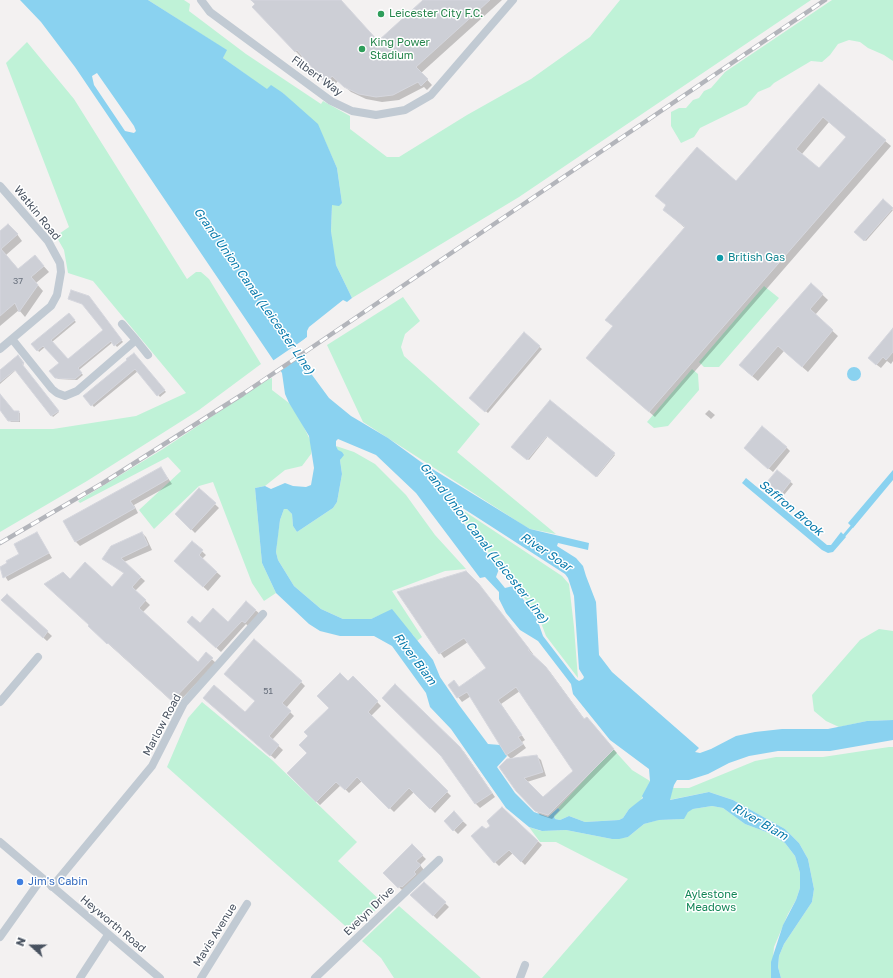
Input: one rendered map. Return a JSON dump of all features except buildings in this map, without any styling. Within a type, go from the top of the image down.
[{"type":"street","name":"Filbert Way","points":[[201,0],[210,12],[331,101],[352,111],[376,115],[405,110],[432,95],[513,0]]},
{"type":"street","name":"Watkin Road","points":[[0,186],[48,241],[60,263],[61,272],[57,294],[51,306],[0,349]]},
{"type":"street","points":[[0,199],[7,193]]},
{"type":"street","points":[[122,324],[148,355]]},
{"type":"street","points":[[12,339],[52,389],[57,394],[64,396],[77,391],[136,340]]},
{"type":"street","name":"Marlow Road","points":[[52,887],[152,766],[184,703],[263,614]]},
{"type":"street","points":[[0,702],[38,657]]},
{"type":"street","name":"Heyworth Road","points":[[0,842],[160,978]]},
{"type":"street","name":"Evelyn Drive","points":[[315,978],[439,860]]},
{"type":"street","points":[[0,937],[42,878]]},
{"type":"street","name":"Mavis Avenue","points":[[201,978],[247,904]]},
{"type":"street","points":[[80,978],[108,935]]},
{"type":"street","points":[[520,978],[525,965]]},
{"type":"green space","points":[[148,0],[184,0],[190,4],[189,11],[246,54],[321,104],[323,101],[350,116],[350,129],[387,157],[399,157],[467,115],[531,79],[590,37],[620,0],[811,0],[519,197],[352,298],[336,265],[333,252],[331,231],[332,205],[342,203],[337,168],[324,139],[283,93],[267,90],[223,58],[226,50]]},
{"type":"green space","points":[[832,0],[893,0],[893,61],[868,48],[860,42],[849,40],[838,44],[830,55],[822,62],[811,61],[774,83],[770,87],[758,92],[747,105],[700,128],[694,137],[681,143],[671,126],[671,112],[679,108],[686,108],[693,100],[699,98],[704,91],[711,88],[725,72]]},
{"type":"green space","points":[[27,42],[74,99],[187,279],[196,272],[201,272],[209,279],[261,364],[199,410],[87,481],[0,532],[0,429],[53,429],[136,416],[186,393],[93,281],[68,273],[64,250],[56,236],[69,227],[6,63]]},
{"type":"green space","points":[[764,286],[779,298],[719,367],[704,367],[699,362]]},
{"type":"green space","points":[[403,297],[420,321],[405,334],[401,347],[404,356],[480,424],[457,452],[556,534],[530,529],[523,525],[363,422],[327,345]]},
{"type":"green space","points":[[692,369],[698,374],[699,390],[668,426],[654,428],[647,422]]},
{"type":"green space","points":[[272,378],[272,390],[289,403],[299,417],[312,444],[311,454],[302,466],[285,470],[265,486],[255,488],[262,563],[276,593],[264,601],[252,583],[213,482],[199,486],[154,529],[139,510],[181,471],[168,457],[80,503],[78,501],[163,449]]},
{"type":"green space","points":[[336,446],[354,452],[375,464],[406,495],[435,535],[466,569],[445,571],[392,591],[422,637],[417,641],[413,635],[380,615],[371,619],[343,619],[321,609],[294,586],[278,560],[276,552],[278,534],[280,520],[284,509],[287,509],[292,514],[293,526],[297,532],[333,508],[337,502],[342,474],[341,458]]},
{"type":"green space","points":[[458,507],[562,576],[569,584],[578,678],[546,636],[538,615],[455,510]]},
{"type":"green space","points":[[879,629],[893,631],[893,720],[867,721],[839,727],[826,721],[814,711],[812,695],[860,640]]},
{"type":"green space","points":[[202,702],[272,760],[357,842],[338,861],[383,903],[352,932],[167,767],[188,718]]},
{"type":"green space","points":[[893,747],[893,978],[781,978],[778,967],[779,956],[784,944],[812,902],[814,889],[808,859],[799,843],[785,829],[733,800],[709,792],[669,800],[673,788],[689,788],[755,761],[776,757],[823,757]]},
{"type":"green space","points":[[613,749],[632,770],[650,781],[640,802],[629,809],[623,818],[619,820],[585,822],[569,816],[560,820],[555,819],[554,816],[560,810],[558,808]]},
{"type":"green space","name":"Aylestone Meadows","points":[[712,806],[723,808],[745,824],[769,833],[785,843],[795,856],[800,873],[800,888],[774,947],[771,978],[542,978],[628,879],[556,842],[540,842],[529,827],[541,831],[566,830],[612,839],[628,837],[644,824],[658,820],[683,819],[688,811]]},
{"type":"green space","points":[[399,906],[481,978],[394,978],[381,958],[362,941]]},
{"type":"water","points":[[20,0],[148,0],[227,50],[223,58],[267,89],[271,85],[283,93],[318,124],[337,168],[342,203],[339,206],[332,205],[331,231],[336,265],[352,298],[347,302],[343,300],[309,327],[307,337],[293,349],[329,398],[351,416],[388,438],[421,462],[530,529],[589,543],[588,550],[558,543],[557,546],[576,558],[583,566],[596,602],[599,655],[612,672],[699,748],[695,752],[700,753],[736,736],[755,732],[782,729],[828,729],[867,721],[893,720],[893,740],[830,751],[778,751],[749,756],[729,763],[708,774],[689,780],[677,780],[674,785],[670,800],[709,792],[733,800],[785,829],[799,843],[808,859],[814,889],[812,902],[784,944],[779,956],[778,967],[781,978],[771,978],[771,962],[783,925],[796,900],[800,888],[800,873],[795,856],[785,843],[769,833],[745,824],[723,808],[712,806],[693,809],[688,812],[684,819],[659,820],[644,824],[628,837],[619,839],[566,830],[542,831],[529,827],[506,808],[451,729],[430,707],[426,693],[392,646],[374,636],[340,636],[320,631],[309,624],[276,593],[262,563],[255,488],[265,486],[271,489],[285,483],[293,486],[306,487],[311,485],[314,468],[309,436],[285,394],[282,373],[75,67],[41,22]],"holes":[[[97,73],[134,126],[136,131],[134,133],[125,131],[94,85],[92,76]],[[338,439],[376,455],[416,493],[480,578],[485,577],[499,592],[499,599],[506,613],[520,630],[538,641],[571,684],[573,694],[610,740],[649,769],[650,781],[642,796],[643,798],[629,809],[623,818],[619,820],[585,822],[569,816],[560,820],[555,819],[554,816],[560,810],[558,808],[548,817],[534,812],[515,793],[497,767],[507,756],[500,745],[488,744],[440,677],[433,660],[392,609],[371,619],[343,619],[321,609],[294,586],[278,560],[276,552],[280,520],[284,509],[287,509],[292,514],[293,526],[297,532],[333,508],[337,502],[342,474],[340,460],[344,455],[338,450],[336,441]],[[458,505],[565,574],[568,578],[574,596],[579,669],[584,677],[583,679],[579,681],[576,679],[543,636],[536,616],[513,586],[505,588],[496,577],[499,569],[453,510],[454,506]]]},
{"type":"water","points":[[851,367],[857,367],[861,371],[861,377],[857,381],[851,381],[847,377],[847,371]]},
{"type":"water","points":[[893,470],[893,480],[853,528],[848,523]]},
{"type":"water","points":[[746,478],[827,545],[831,545],[841,532],[846,537],[833,552],[828,553],[822,550],[742,483]]},
{"type":"pier","points":[[309,336],[308,339],[296,349],[302,356],[279,372],[271,362]]},
{"type":"waterway","name":"Saffron Brook","points":[[842,538],[854,524]]},
{"type":"railway","points":[[0,543],[103,483],[243,394],[825,0]]},
{"type":"place","name":"Leicester City F.C.","points":[[381,14]]},
{"type":"place","name":"King Power Stadium","points":[[362,49]]},
{"type":"place","name":"British Gas","points":[[720,258]]},
{"type":"place","name":"Jim's Cabin","points":[[20,882]]},
{"type":"water label","name":"Grand Union Canal (Leicester Line)","points":[[254,291]]},
{"type":"water label","name":"Grand Union Canal (Leicester Line)","points":[[484,543]]},
{"type":"water label","name":"River Soar","points":[[546,552]]},
{"type":"water label","name":"River Biam","points":[[415,659]]},
{"type":"water label","name":"River Biam","points":[[760,822]]}]
